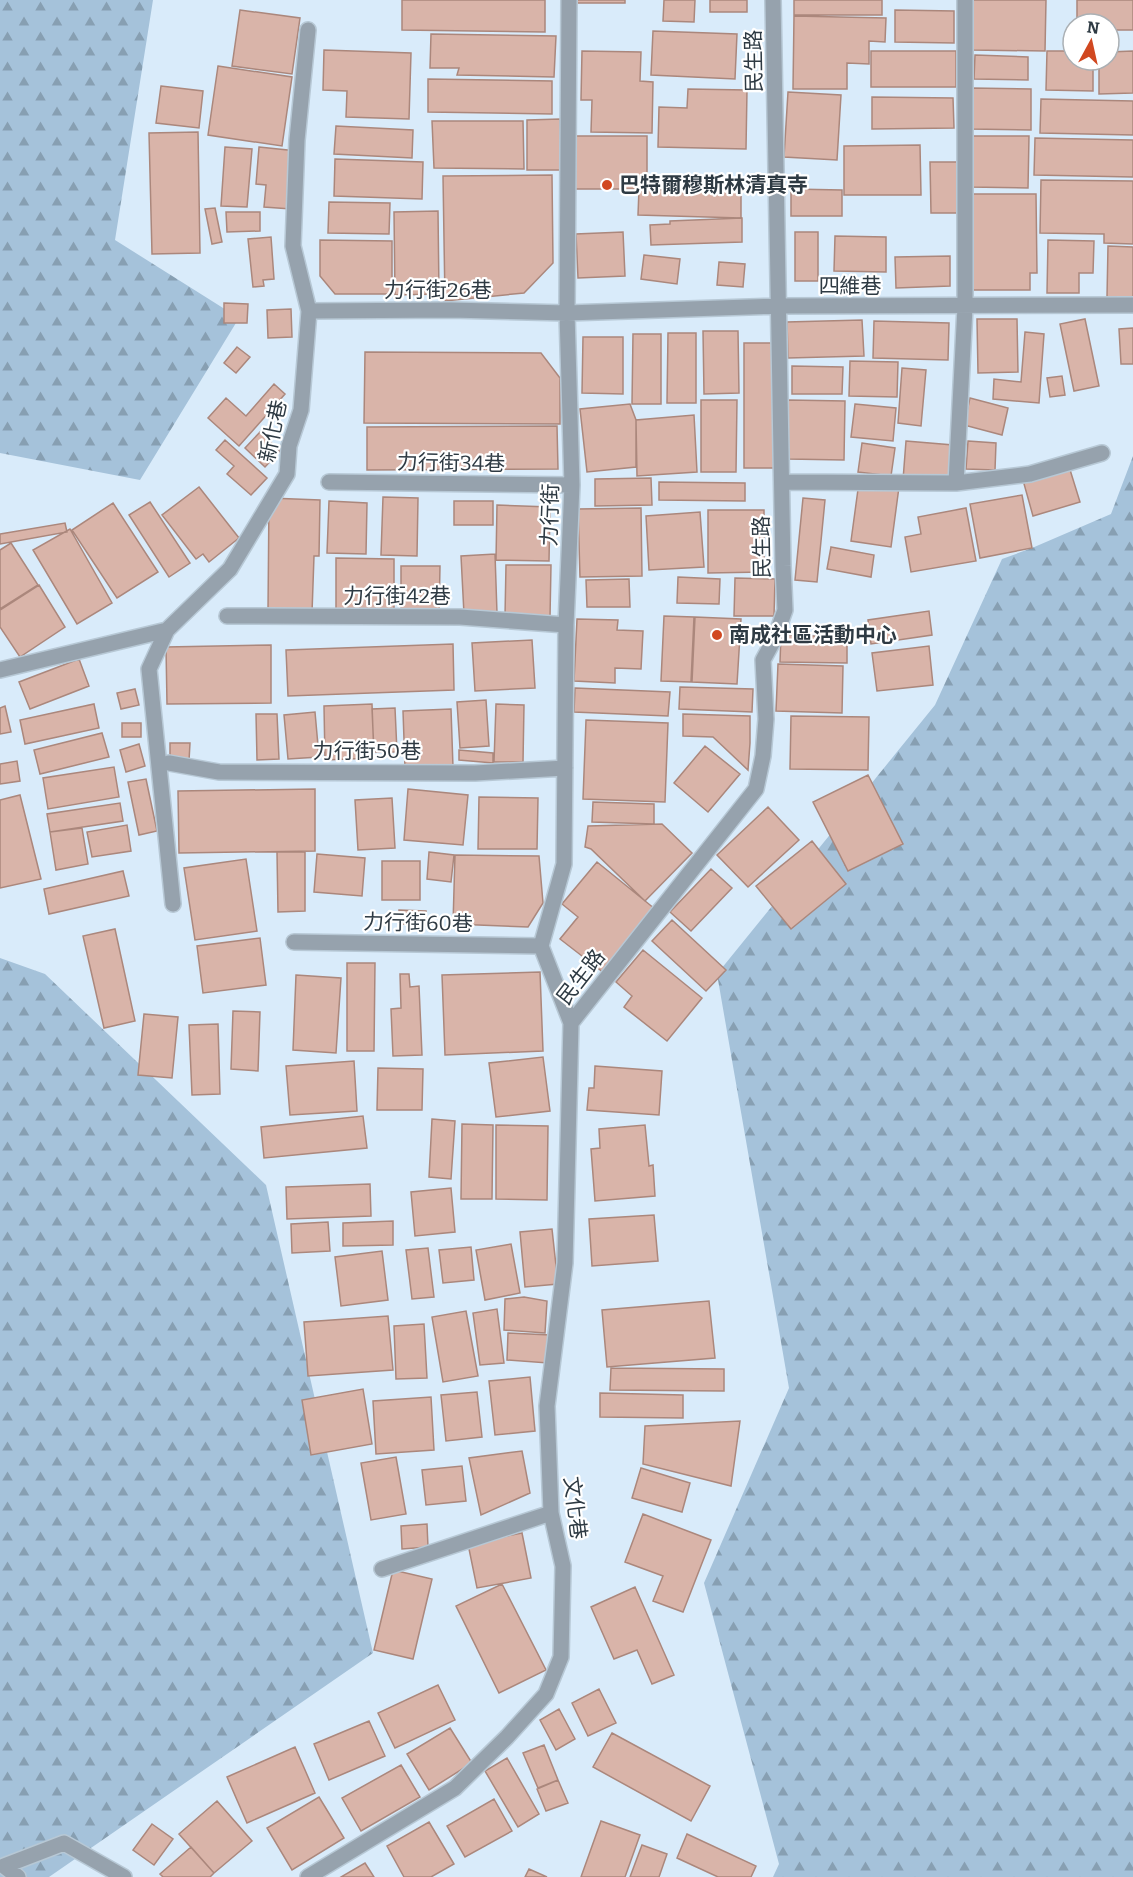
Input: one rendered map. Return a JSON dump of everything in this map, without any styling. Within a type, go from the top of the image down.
[{"type":"street","name":"力行街","points":[[541,946],[564,864],[566,626],[572,485],[567,313],[569,0]]},
{"type":"street","name":"民生路","points":[[570,1023],[756,789],[763,756],[766,719],[763,660],[775,638],[785,610],[774,0]]},
{"type":"street","points":[[956,483],[964,307],[965,0]]},
{"type":"street","name":"新化巷","points":[[166,630],[230,569],[287,474],[290,446],[301,410],[309,311],[293,246],[297,140],[308,30]]},
{"type":"street","name":"四維巷","points":[[567,313],[780,306],[1133,305]]},
{"type":"street","name":"力行街26巷","points":[[309,311],[451,309],[567,313]]},
{"type":"street","points":[[783,482],[956,483],[1030,474],[1102,453]]},
{"type":"street","name":"力行街34巷","points":[[330,482],[572,485]]},
{"type":"street","name":"力行街42巷","points":[[227,616],[460,617],[566,626]]},
{"type":"street","points":[[0,670],[166,630]]},
{"type":"street","points":[[166,630],[149,669],[173,904]]},
{"type":"street","name":"力行街50巷","points":[[169,763],[219,772],[476,772],[565,768]]},
{"type":"street","name":"力行街60巷","points":[[294,942],[541,946]]},
{"type":"street","points":[[541,946],[570,1023]]},
{"type":"street","name":"文化巷","points":[[308,1877],[455,1788],[507,1737],[546,1694],[561,1657],[563,1566],[551,1513],[547,1406],[565,1263],[570,1023]]},
{"type":"street","points":[[382,1569],[551,1513]]},
{"type":"street","points":[[18,1877],[4,1866],[64,1843],[124,1877]]},
{"type":"green space","points":[[0,0],[153,0],[115,240],[239,318],[140,480],[0,453]]},
{"type":"green space","points":[[1133,456],[1133,1877],[773,1877],[779,1864],[704,1583],[789,1388],[717,974],[935,705],[1002,559],[1111,514]]},
{"type":"green space","points":[[0,958],[45,974],[266,1185],[373,1653],[49,1877],[0,1877]]},
{"type":"building","points":[[402,0],[545,0],[545,32],[402,30]]},
{"type":"building","points":[[577,0],[625,0],[625,3],[577,3]]},
{"type":"building","points":[[664,0],[695,0],[694,22],[663,21]]},
{"type":"building","points":[[710,0],[747,0],[747,12],[710,12]]},
{"type":"building","points":[[794,0],[882,0],[882,15],[794,15]]},
{"type":"building","points":[[973,0],[1046,0],[1045,51],[972,50]]},
{"type":"building","points":[[1077,0],[1133,0],[1133,30],[1121,30],[1121,12],[1077,12]]},
{"type":"building","points":[[240,10],[300,18],[292,74],[232,66]]},
{"type":"building","points":[[895,10],[954,11],[954,43],[895,42]]},
{"type":"building","points":[[794,16],[886,18],[885,42],[869,41],[869,64],[847,63],[847,89],[793,89]]},
{"type":"building","points":[[653,31],[737,34],[735,79],[651,75]]},
{"type":"building","points":[[431,34],[556,36],[554,77],[457,75],[459,68],[430,68]]},
{"type":"building","points":[[324,50],[411,53],[409,119],[346,117],[347,91],[323,90]]},
{"type":"building","points":[[582,51],[641,52],[640,81],[653,82],[652,133],[591,132],[592,100],[581,100]]},
{"type":"building","points":[[871,51],[956,51],[956,87],[871,87]]},
{"type":"building","points":[[1047,51],[1061,51],[1061,72],[1093,72],[1093,91],[1046,90]]},
{"type":"building","points":[[1133,51],[1133,93],[1099,94],[1099,72],[1121,72],[1121,52]]},
{"type":"building","points":[[975,55],[1028,57],[1028,80],[974,79]]},
{"type":"building","points":[[218,66],[292,77],[282,146],[208,135]]},
{"type":"building","points":[[428,79],[552,81],[552,114],[428,112]]},
{"type":"building","points":[[161,86],[203,91],[199,128],[156,123]]},
{"type":"building","points":[[971,88],[1031,89],[1031,130],[970,129]]},
{"type":"building","points":[[688,89],[747,90],[746,149],[658,147],[659,107],[687,108]]},
{"type":"building","points":[[788,92],[841,95],[837,160],[784,157]]},
{"type":"building","points":[[872,97],[953,98],[954,128],[872,129]]},
{"type":"building","points":[[1041,99],[1133,101],[1133,135],[1040,133]]},
{"type":"building","points":[[560,119],[561,170],[527,170],[527,120]]},
{"type":"building","points":[[432,121],[523,121],[524,169],[434,168]]},
{"type":"building","points":[[336,126],[413,130],[412,158],[334,154]]},
{"type":"building","points":[[198,132],[200,253],[152,254],[149,133]]},
{"type":"building","points":[[575,136],[647,136],[647,189],[575,189]]},
{"type":"building","points":[[970,136],[1029,136],[1028,188],[969,187]]},
{"type":"building","points":[[1035,138],[1133,140],[1133,177],[1034,175]]},
{"type":"building","points":[[920,145],[921,195],[844,195],[844,146]]},
{"type":"building","points":[[225,147],[252,149],[247,207],[221,206]]},
{"type":"building","points":[[259,147],[297,151],[291,209],[264,207],[266,185],[256,184]]},
{"type":"building","points":[[335,159],[423,162],[422,199],[334,196]]},
{"type":"building","points":[[930,162],[957,162],[958,213],[931,213]]},
{"type":"building","points":[[552,175],[553,263],[524,293],[445,301],[443,176]]},
{"type":"building","points":[[1041,180],[1133,181],[1133,244],[1104,243],[1104,234],[1040,233]]},
{"type":"building","points":[[639,189],[719,192],[719,190],[741,190],[741,218],[638,215]]},
{"type":"building","points":[[791,189],[842,190],[842,216],[791,216]]},
{"type":"building","points":[[969,194],[1036,194],[1037,273],[1030,273],[1030,290],[970,290]]},
{"type":"building","points":[[329,202],[390,203],[389,234],[328,233]]},
{"type":"building","points":[[215,208],[222,242],[212,244],[205,209]]},
{"type":"building","points":[[438,211],[439,294],[395,295],[394,212]]},
{"type":"building","points":[[226,212],[260,212],[260,231],[227,232]]},
{"type":"building","points":[[742,218],[742,242],[651,245],[650,225],[670,224],[670,221]]},
{"type":"building","points":[[623,232],[625,276],[578,278],[576,234]]},
{"type":"building","points":[[795,232],[818,232],[818,281],[795,281]]},
{"type":"building","points":[[835,236],[886,237],[886,272],[834,271]]},
{"type":"building","points":[[271,237],[274,279],[263,280],[264,286],[253,287],[248,239]]},
{"type":"building","points":[[320,240],[392,241],[392,294],[335,294],[320,276]]},
{"type":"building","points":[[1048,240],[1094,241],[1093,273],[1079,273],[1079,293],[1047,293]]},
{"type":"building","points":[[1108,246],[1133,247],[1133,298],[1107,297]]},
{"type":"building","points":[[644,255],[680,259],[677,284],[641,279]]},
{"type":"building","points":[[950,256],[950,286],[896,288],[895,257]]},
{"type":"building","points":[[719,262],[745,264],[743,287],[717,285]]},
{"type":"building","points":[[224,303],[248,304],[247,323],[224,323]]},
{"type":"building","points":[[291,309],[292,337],[268,338],[267,310]]},
{"type":"building","points":[[977,319],[1017,319],[1018,372],[978,373]]},
{"type":"building","points":[[1085,319],[1099,386],[1074,391],[1060,324]]},
{"type":"building","points":[[862,320],[864,356],[788,358],[787,322]]},
{"type":"building","points":[[874,321],[949,323],[948,360],[873,358]]},
{"type":"building","points":[[1133,328],[1133,364],[1121,364],[1119,329]]},
{"type":"building","points":[[703,331],[738,331],[739,393],[704,394]]},
{"type":"building","points":[[1025,332],[1044,334],[1039,403],[993,399],[994,379],[1021,382]]},
{"type":"building","points":[[668,333],[696,333],[696,403],[667,403]]},
{"type":"building","points":[[633,334],[661,334],[661,404],[632,404]]},
{"type":"building","points":[[583,337],[623,337],[623,394],[582,393]]},
{"type":"building","points":[[744,343],[774,343],[775,468],[744,468]]},
{"type":"building","points":[[237,347],[250,357],[236,373],[224,363]]},
{"type":"building","points":[[365,352],[541,353],[560,378],[560,424],[364,423]]},
{"type":"building","points":[[850,361],[898,362],[897,397],[849,396]]},
{"type":"building","points":[[792,366],[843,367],[842,394],[792,394]]},
{"type":"building","points":[[902,368],[926,370],[921,426],[898,423]]},
{"type":"building","points":[[1062,376],[1065,395],[1050,397],[1047,378]]},
{"type":"building","points":[[274,384],[285,394],[239,446],[208,418],[226,398],[246,416]]},
{"type":"building","points":[[970,398],[1008,408],[1002,435],[964,425]]},
{"type":"building","points":[[701,400],[737,400],[736,472],[701,472]]},
{"type":"building","points":[[788,400],[845,401],[844,460],[788,459]]},
{"type":"building","points":[[630,404],[636,420],[636,467],[587,472],[580,409]]},
{"type":"building","points":[[855,404],[896,408],[893,441],[851,437]]},
{"type":"building","points":[[694,415],[697,472],[637,476],[636,420]]},
{"type":"building","points":[[557,426],[558,469],[367,470],[367,427]]},
{"type":"building","points":[[260,432],[280,451],[265,467],[245,448]]},
{"type":"building","points":[[225,440],[267,478],[251,495],[227,474],[234,466],[216,450]]},
{"type":"building","points":[[906,441],[953,445],[950,483],[903,480]]},
{"type":"building","points":[[968,441],[996,443],[995,470],[966,469]]},
{"type":"building","points":[[862,443],[895,448],[891,476],[858,472]]},
{"type":"building","points":[[1067,460],[1080,502],[1033,516],[1021,473]]},
{"type":"building","points":[[651,478],[652,505],[595,506],[595,479]]},
{"type":"building","points":[[659,482],[745,483],[745,501],[659,500]]},
{"type":"building","points":[[859,482],[899,487],[891,547],[851,541]]},
{"type":"building","points":[[199,487],[239,538],[209,562],[203,554],[196,559],[162,515]]},
{"type":"building","points":[[1022,495],[1032,548],[980,558],[970,504]]},
{"type":"building","points":[[383,497],[418,498],[417,556],[381,555]]},
{"type":"building","points":[[269,498],[320,500],[319,556],[314,556],[312,613],[268,611]]},
{"type":"building","points":[[803,498],[825,500],[817,582],[795,580]]},
{"type":"building","points":[[329,501],[367,503],[366,554],[327,553]]},
{"type":"building","points":[[454,501],[493,501],[493,525],[454,525]]},
{"type":"building","points":[[150,502],[190,563],[169,577],[129,515]]},
{"type":"building","points":[[113,503],[158,572],[117,598],[72,530]]},
{"type":"building","points":[[497,505],[550,507],[549,561],[496,560]]},
{"type":"building","points":[[641,508],[642,576],[580,577],[578,509]]},
{"type":"building","points":[[966,508],[976,561],[911,572],[905,537],[921,534],[918,517]]},
{"type":"building","points":[[708,510],[764,510],[764,572],[708,573]]},
{"type":"building","points":[[700,512],[704,567],[649,570],[646,516]]},
{"type":"building","points":[[65,523],[67,532],[0,544],[0,534]]},
{"type":"building","points":[[70,529],[112,603],[77,624],[33,550]]},
{"type":"building","points":[[11,543],[38,585],[0,609],[0,550]]},
{"type":"building","points":[[831,547],[874,555],[871,577],[827,569]]},
{"type":"building","points":[[495,554],[497,613],[464,614],[461,556]]},
{"type":"building","points":[[336,558],[394,559],[394,616],[336,616]]},
{"type":"building","points":[[506,565],[551,565],[550,617],[505,616]]},
{"type":"building","points":[[401,566],[440,566],[439,616],[401,615]]},
{"type":"building","points":[[678,577],[720,579],[719,604],[677,603]]},
{"type":"building","points":[[735,578],[775,579],[774,616],[734,616]]},
{"type":"building","points":[[629,579],[630,607],[587,607],[586,580]]},
{"type":"building","points":[[39,585],[65,627],[20,657],[0,627],[0,610]]},
{"type":"building","points":[[929,611],[932,635],[871,644],[868,620]]},
{"type":"building","points":[[664,616],[694,617],[691,682],[661,681]]},
{"type":"building","name":"南成社區活動中心","points":[[695,617],[741,619],[737,684],[692,682]]},
{"type":"building","points":[[577,619],[618,620],[617,630],[643,631],[641,669],[615,668],[615,683],[574,681]]},
{"type":"building","points":[[781,635],[847,637],[847,663],[780,662]]},
{"type":"building","points":[[532,640],[535,688],[475,691],[472,643]]},
{"type":"building","points":[[453,644],[454,690],[288,696],[286,650]]},
{"type":"building","points":[[271,645],[271,703],[167,704],[166,647]]},
{"type":"building","points":[[929,646],[933,685],[877,691],[872,653]]},
{"type":"building","points":[[79,659],[89,686],[30,709],[19,682]]},
{"type":"building","points":[[778,664],[843,666],[842,713],[776,711]]},
{"type":"building","points":[[680,687],[753,689],[752,712],[679,709]]},
{"type":"building","points":[[575,688],[670,692],[668,716],[574,712]]},
{"type":"building","points":[[135,689],[139,705],[121,709],[117,693]]},
{"type":"building","points":[[486,700],[489,746],[460,748],[457,702]]},
{"type":"building","points":[[94,704],[99,728],[25,744],[20,720]]},
{"type":"building","points":[[372,704],[374,758],[325,760],[324,706]]},
{"type":"building","points":[[496,704],[524,705],[523,762],[494,762]]},
{"type":"building","points":[[5,706],[11,732],[0,734],[0,708]]},
{"type":"building","points":[[395,708],[397,752],[374,752],[372,709]]},
{"type":"building","points":[[451,709],[453,767],[405,768],[403,711]]},
{"type":"building","points":[[315,712],[319,757],[288,759],[284,715]]},
{"type":"building","points":[[256,714],[277,714],[279,759],[257,760]]},
{"type":"building","points":[[683,714],[750,716],[748,770],[713,737],[683,736]]},
{"type":"building","points":[[791,716],[869,717],[868,770],[790,769]]},
{"type":"building","points":[[586,720],[668,723],[665,802],[583,799]]},
{"type":"building","points":[[122,723],[141,723],[141,737],[122,737]]},
{"type":"building","points":[[102,733],[109,757],[40,774],[34,750]]},
{"type":"building","points":[[170,743],[190,743],[189,761],[170,760]]},
{"type":"building","points":[[139,744],[145,766],[126,772],[120,750]]},
{"type":"building","points":[[705,746],[740,774],[708,812],[674,783]]},
{"type":"building","points":[[459,750],[493,753],[493,763],[459,760]]},
{"type":"building","points":[[17,761],[20,781],[0,784],[0,764]]},
{"type":"building","points":[[114,767],[119,797],[48,809],[43,778]]},
{"type":"building","points":[[868,775],[903,844],[848,871],[813,802]]},
{"type":"building","points":[[146,779],[157,831],[139,835],[128,782]]},
{"type":"building","points":[[315,789],[315,851],[179,853],[178,791]]},
{"type":"building","points":[[408,789],[468,795],[463,845],[404,840]]},
{"type":"building","points":[[20,795],[41,879],[0,888],[0,800]]},
{"type":"building","points":[[479,797],[538,798],[537,849],[478,849]]},
{"type":"building","points":[[392,798],[395,848],[358,850],[355,800]]},
{"type":"building","points":[[593,802],[654,804],[654,824],[592,822]]},
{"type":"building","points":[[120,803],[123,821],[50,832],[47,814]]},
{"type":"building","points":[[768,807],[799,840],[748,887],[717,855]]},
{"type":"building","points":[[662,824],[692,853],[645,901],[591,849],[585,847],[588,826]]},
{"type":"building","points":[[127,825],[131,851],[92,857],[87,832]]},
{"type":"building","points":[[82,828],[88,864],[56,870],[50,832]]},
{"type":"building","points":[[812,841],[846,884],[791,929],[756,886]]},
{"type":"building","points":[[277,852],[305,852],[305,911],[278,912]]},
{"type":"building","points":[[429,852],[454,855],[451,882],[427,879]]},
{"type":"building","points":[[317,854],[365,858],[362,896],[314,892]]},
{"type":"building","points":[[455,855],[539,856],[543,903],[528,927],[453,924]]},
{"type":"building","points":[[246,859],[257,931],[195,940],[184,868]]},
{"type":"building","points":[[382,861],[420,861],[420,900],[382,900]]},
{"type":"building","points":[[597,862],[655,909],[604,973],[560,939],[578,917],[562,904]]},
{"type":"building","points":[[711,869],[732,888],[691,931],[670,912]]},
{"type":"building","points":[[123,871],[129,896],[49,914],[44,889]]},
{"type":"building","points":[[399,910],[426,911],[426,925],[399,924]]},
{"type":"building","points":[[672,920],[726,970],[706,991],[652,941]]},
{"type":"building","points":[[115,929],[135,1021],[104,1028],[83,936]]},
{"type":"building","points":[[260,938],[266,985],[203,993],[197,946]]},
{"type":"building","points":[[643,950],[702,998],[667,1041],[624,1007],[632,996],[616,982]]},
{"type":"building","points":[[347,963],[375,963],[374,1051],[347,1051]]},
{"type":"building","points":[[540,972],[543,1051],[445,1055],[442,975]]},
{"type":"building","points":[[400,974],[409,974],[410,987],[419,986],[422,1055],[393,1056],[391,1009],[401,1008]]},
{"type":"building","points":[[296,975],[341,978],[336,1053],[293,1050]]},
{"type":"building","points":[[233,1011],[260,1012],[258,1071],[231,1069]]},
{"type":"building","points":[[144,1014],[178,1017],[172,1078],[138,1075]]},
{"type":"building","points":[[218,1024],[220,1094],[192,1095],[189,1025]]},
{"type":"building","points":[[543,1057],[550,1111],[496,1117],[489,1063]]},
{"type":"building","points":[[354,1061],[357,1111],[290,1115],[286,1066]]},
{"type":"building","points":[[595,1066],[662,1071],[659,1115],[587,1110],[589,1088],[594,1088]]},
{"type":"building","points":[[378,1068],[423,1069],[422,1110],[377,1110]]},
{"type":"building","points":[[363,1116],[367,1148],[264,1158],[261,1127]]},
{"type":"building","points":[[432,1119],[455,1121],[451,1179],[429,1177]]},
{"type":"building","points":[[462,1124],[493,1125],[492,1199],[461,1199]]},
{"type":"building","points":[[496,1125],[548,1126],[547,1200],[496,1199]]},
{"type":"building","points":[[645,1125],[649,1166],[653,1165],[655,1196],[595,1201],[591,1149],[600,1148],[599,1129]]},
{"type":"building","points":[[370,1184],[371,1216],[287,1219],[286,1187]]},
{"type":"building","points":[[451,1188],[455,1232],[415,1236],[411,1192]]},
{"type":"building","points":[[654,1215],[658,1261],[592,1266],[589,1219]]},
{"type":"building","points":[[393,1221],[393,1245],[343,1246],[343,1223]]},
{"type":"building","points":[[328,1222],[330,1251],[292,1253],[291,1224]]},
{"type":"building","points":[[552,1229],[558,1284],[525,1287],[520,1232]]},
{"type":"building","points":[[511,1244],[520,1293],[485,1300],[476,1250]]},
{"type":"building","points":[[471,1247],[474,1280],[443,1283],[439,1250]]},
{"type":"building","points":[[428,1248],[434,1297],[412,1299],[406,1250]]},
{"type":"building","points":[[382,1251],[388,1300],[341,1306],[335,1257]]},
{"type":"building","points":[[524,1297],[547,1301],[545,1333],[504,1330],[505,1299]]},
{"type":"building","points":[[709,1301],[715,1358],[607,1367],[602,1310]]},
{"type":"building","points":[[497,1309],[504,1363],[480,1365],[473,1313]]},
{"type":"building","points":[[466,1311],[478,1376],[443,1382],[432,1317]]},
{"type":"building","points":[[388,1316],[393,1370],[308,1376],[304,1322]]},
{"type":"building","points":[[424,1324],[427,1378],[396,1379],[394,1326]]},
{"type":"building","points":[[508,1333],[550,1335],[548,1363],[507,1360]]},
{"type":"building","points":[[611,1368],[724,1369],[724,1391],[610,1390]]},
{"type":"building","points":[[530,1377],[535,1431],[495,1435],[489,1381]]},
{"type":"building","points":[[363,1389],[372,1444],[311,1455],[302,1400]]},
{"type":"building","points":[[477,1392],[482,1437],[446,1441],[441,1395]]},
{"type":"building","points":[[600,1393],[683,1395],[683,1418],[600,1417]]},
{"type":"building","points":[[431,1397],[434,1450],[376,1454],[373,1401]]},
{"type":"building","points":[[740,1421],[731,1486],[643,1464],[645,1426]]},
{"type":"building","points":[[522,1451],[530,1493],[481,1515],[469,1458]]},
{"type":"building","points":[[396,1457],[406,1514],[371,1520],[361,1463]]},
{"type":"building","points":[[462,1466],[466,1501],[426,1505],[422,1470]]},
{"type":"building","points":[[641,1468],[690,1483],[682,1512],[632,1498]]},
{"type":"building","points":[[643,1514],[711,1540],[683,1612],[653,1601],[663,1576],[625,1562]]},
{"type":"building","points":[[427,1524],[428,1547],[402,1549],[401,1526]]},
{"type":"building","points":[[522,1533],[531,1578],[477,1588],[468,1544]]},
{"type":"building","points":[[393,1570],[432,1579],[413,1659],[374,1650]]},
{"type":"building","points":[[502,1584],[546,1670],[499,1693],[456,1606]]},
{"type":"building","points":[[635,1587],[674,1675],[652,1684],[637,1650],[614,1659],[591,1607]]},
{"type":"building","points":[[438,1685],[455,1720],[395,1748],[378,1713]]},
{"type":"building","points":[[599,1689],[616,1723],[588,1736],[572,1703]]},
{"type":"building","points":[[559,1709],[575,1739],[556,1750],[540,1720]]},
{"type":"building","points":[[369,1721],[385,1756],[329,1780],[314,1744]]},
{"type":"building","points":[[450,1728],[472,1763],[429,1790],[407,1754]]},
{"type":"building","points":[[612,1733],[710,1786],[691,1821],[593,1767]]},
{"type":"building","points":[[544,1745],[558,1780],[538,1788],[523,1753]]},
{"type":"building","points":[[295,1747],[315,1793],[247,1823],[227,1777]]},
{"type":"building","points":[[507,1758],[539,1814],[518,1827],[485,1771]]},
{"type":"building","points":[[401,1765],[420,1797],[361,1831],[342,1798]]},
{"type":"building","points":[[558,1780],[568,1803],[546,1811],[537,1789]]},
{"type":"building","points":[[319,1797],[344,1838],[292,1870],[267,1828]]},
{"type":"building","points":[[494,1799],[512,1831],[465,1857],[447,1826]]},
{"type":"building","points":[[217,1801],[252,1841],[214,1873],[179,1834]]},
{"type":"building","points":[[601,1821],[640,1835],[625,1877],[581,1877]]},
{"type":"building","points":[[429,1822],[454,1864],[431,1877],[404,1877],[387,1846]]},
{"type":"building","points":[[152,1824],[173,1839],[154,1865],[133,1850]]},
{"type":"building","points":[[687,1834],[756,1866],[751,1877],[718,1877],[677,1858]]},
{"type":"building","points":[[642,1845],[667,1854],[659,1877],[630,1877]]},
{"type":"building","points":[[191,1847],[214,1873],[210,1877],[163,1877],[160,1874]]},
{"type":"building","points":[[365,1863],[374,1877],[341,1877]]},
{"type":"building","points":[[529,1869],[547,1877],[525,1877]]},
{"type":"place","name":"巴特爾穆斯林清真寺","points":[[607,185]]},
{"type":"place","name":"南成社區活動中心","points":[[717,635]]}]
